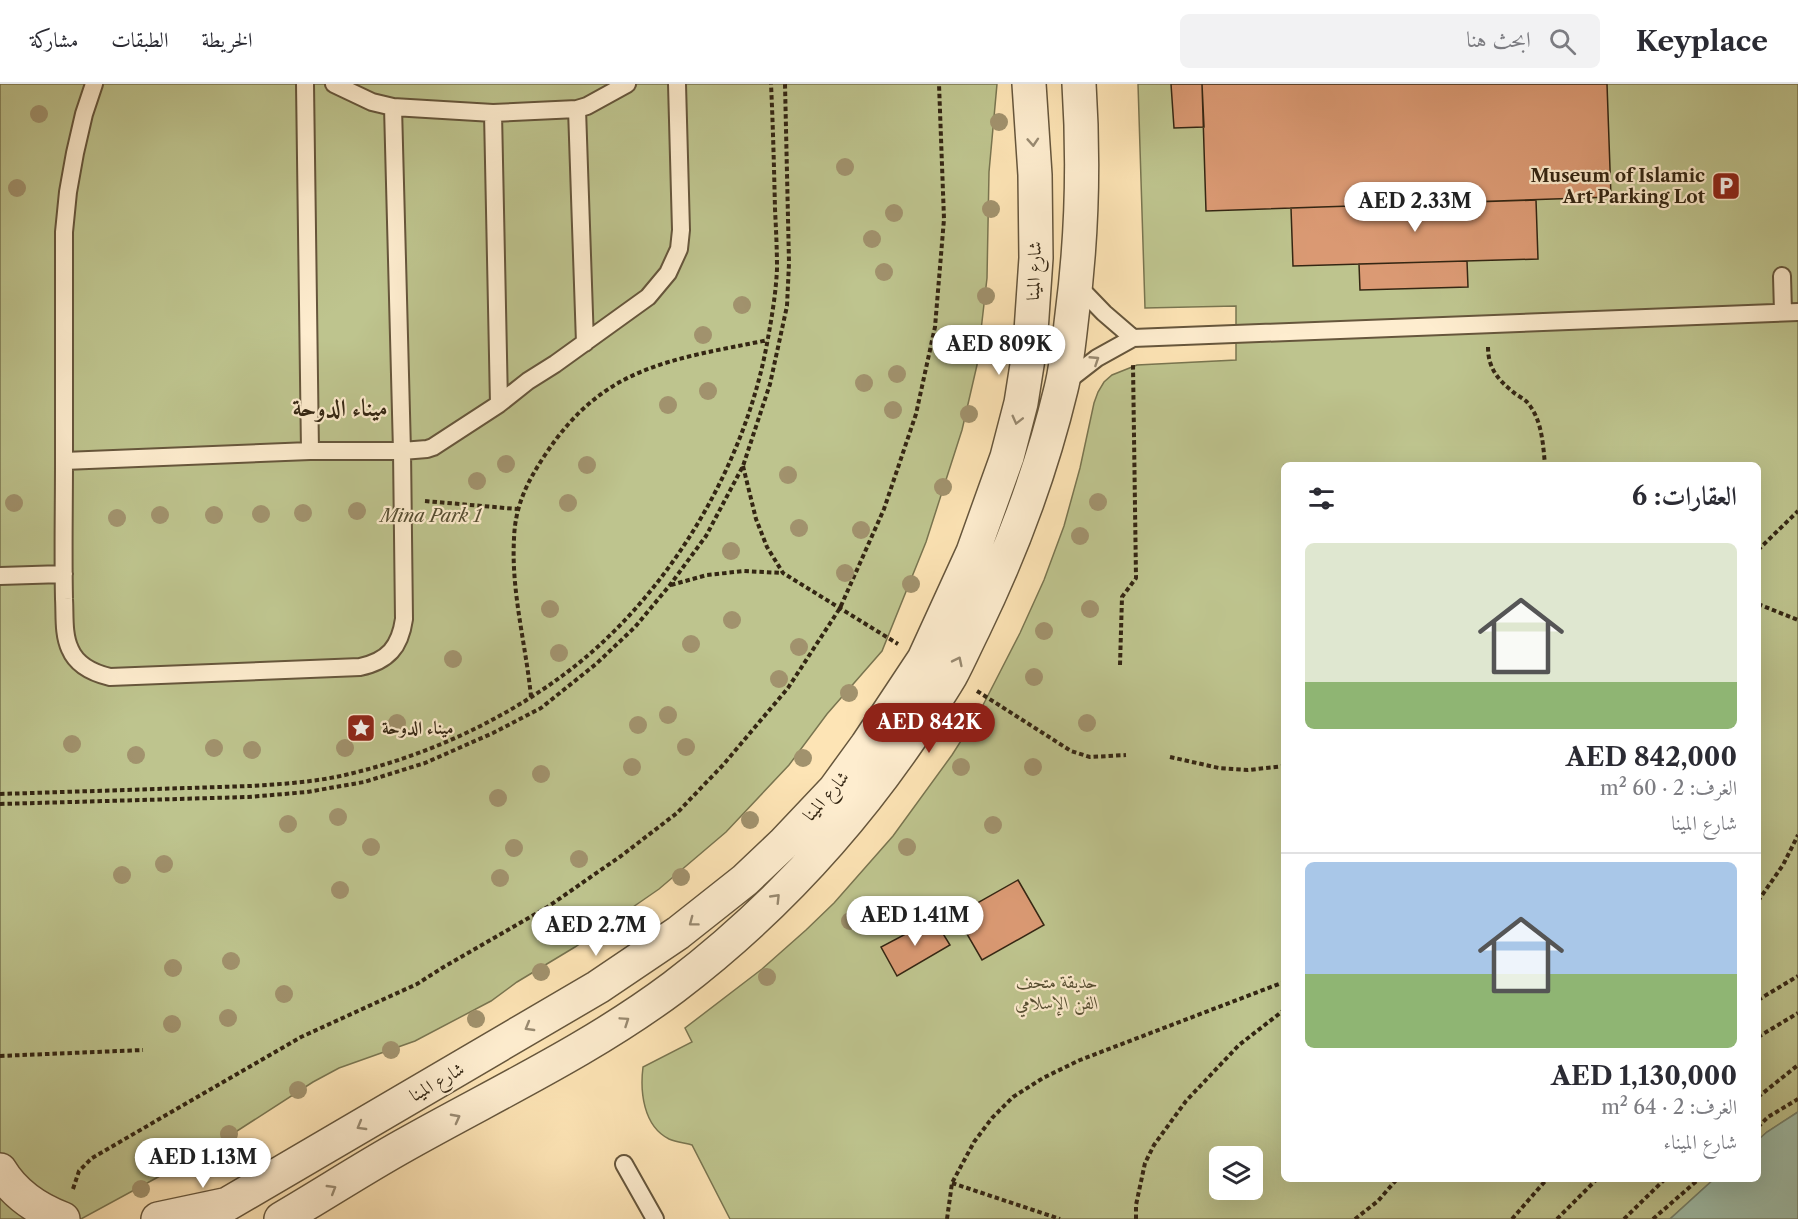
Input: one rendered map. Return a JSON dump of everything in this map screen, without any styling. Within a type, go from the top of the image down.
[{"type":"street","name":"شارع المينا","points":[[158,1219],[215,1211],[598,987],[678,933],[717,904],[783,844],[835,789],[867,745],[938,667],[973,552],[1007,457],[1021,402],[1030,346],[1036,258],[1035,175],[1029,84]]},
{"type":"street","name":"شارع المينا","points":[[281,1219],[404,1145],[570,1055],[623,1023],[673,987],[722,949],[811,864],[889,768],[938,667],[1007,556],[1028,501],[1062,387],[1076,284],[1083,178],[1079,84]]},
{"type":"street","points":[[0,1170],[17,1192],[48,1213],[68,1204]]},
{"type":"lane","points":[[94,84],[75,153],[66,212],[64,574],[67,640],[71,651],[87,669],[110,677],[367,665],[386,656],[396,646],[402,633],[404,619],[393,107]]},
{"type":"lane","points":[[305,84],[310,451]]},
{"type":"lane","points":[[334,84],[372,102],[393,107],[493,113],[577,109],[627,84]]},
{"type":"lane","points":[[64,461],[310,451],[402,451],[433,447],[499,404],[648,297],[669,273],[679,249],[681,230],[676,84]]},
{"type":"lane","points":[[577,109],[585,343]]},
{"type":"lane","points":[[493,113],[499,404]]},
{"type":"lane","points":[[1062,387],[1078,371],[1133,338],[1791,312],[1782,276]]},
{"type":"lane","points":[[1076,284],[1133,338]]},
{"type":"lane","points":[[0,576],[64,574]]},
{"type":"lane","points":[[624,1164],[656,1219]]},
{"type":"path","points":[[0,794],[251,786],[343,776],[381,766],[456,738],[531,697],[563,675],[598,646],[629,615],[686,541],[711,500],[732,456],[757,387],[768,340],[777,270],[771,84]]},
{"type":"path","points":[[0,804],[248,798],[307,792],[364,782],[425,763],[494,734],[541,708],[596,664],[636,627],[706,536],[743,466],[770,384],[786,306],[789,263],[785,84]]},
{"type":"path","points":[[68,1204],[79,1171],[92,1158],[301,1037],[417,984],[546,908],[621,856],[677,813],[723,765],[788,688],[840,608],[884,509],[916,414],[935,327],[944,219],[939,84]]},
{"type":"path","points":[[1487,324],[1488,352],[1496,377],[1527,402],[1538,420],[1545,462]]},
{"type":"path","points":[[1120,665],[1122,597],[1136,578],[1133,338]]},
{"type":"path","points":[[531,697],[514,564],[514,538],[517,509],[532,474],[556,438],[574,417],[597,396],[622,380],[644,369],[666,362],[768,340]]},
{"type":"path","points":[[743,466],[756,519],[766,547],[783,573],[1071,751],[1090,757],[1126,755]]},
{"type":"path","points":[[403,499],[517,509]]},
{"type":"path","points":[[1761,547],[1798,511]]},
{"type":"path","points":[[670,585],[706,575],[744,572],[783,573]]},
{"type":"path","points":[[1761,604],[1798,620]]},
{"type":"path","points":[[1170,757],[1219,768],[1248,770],[1281,766]]},
{"type":"path","points":[[1761,897],[1783,865],[1798,835]]},
{"type":"path","points":[[1761,998],[1798,976]]},
{"type":"path","points":[[947,1219],[952,1183],[974,1142],[992,1118],[1013,1097],[1043,1078],[1080,1060],[1281,983]]},
{"type":"path","points":[[1136,1219],[1136,1204],[1144,1163],[1154,1145],[1186,1101],[1239,1045],[1281,1012]]},
{"type":"path","points":[[1761,1034],[1798,1013]]},
{"type":"path","points":[[0,1056],[142,1050]]},
{"type":"path","points":[[1761,1095],[1798,1065]]},
{"type":"path","points":[[1761,1124],[1768,1117],[1798,1099]]},
{"type":"path","points":[[1355,1219],[1378,1201],[1394,1182]]},
{"type":"path","points":[[1512,1219],[1543,1182]]},
{"type":"path","points":[[1557,1219],[1594,1182]]},
{"type":"path","points":[[1624,1219],[1662,1182]]},
{"type":"path","points":[[1653,1219],[1696,1182]]},
{"type":"path","points":[[952,1183],[1060,1219]]},
{"type":"green space","name":"Mina Park 1","points":[[0,84],[997,84],[989,172],[987,278],[977,365],[962,430],[926,542],[882,651],[827,714],[789,765],[726,832],[659,889],[491,1001],[415,1041],[339,1068],[313,1082],[206,1151],[81,1219],[0,1219]]},
{"type":"green space","name":"حديقة متحف الفن الإسلامي","points":[[1138,84],[1798,84],[1798,1112],[1761,1137],[1761,462],[1281,462],[1281,1182],[1711,1182],[1670,1219],[730,1219],[692,1145],[669,1139],[654,1126],[643,1097],[643,1067],[692,1042],[685,1028],[762,969],[834,903],[893,836],[952,755],[980,711],[1044,580],[1064,526],[1080,468],[1094,403],[1104,382],[1112,375],[1137,365],[1236,360],[1236,306],[1145,308]]},
{"type":"shaded area","points":[[1798,1112],[1798,1219],[1670,1219],[1711,1182],[1761,1182],[1761,1137]]},
{"type":"building","points":[[1171,84],[1202,84],[1204,127],[1174,128]]},
{"type":"building","points":[[1202,84],[1607,84],[1611,197],[1206,211]]},
{"type":"building","points":[[1536,200],[1538,259],[1293,266],[1291,208]]},
{"type":"building","points":[[1467,261],[1468,287],[1360,290],[1359,264]]},
{"type":"building","points":[[1018,880],[1044,925],[982,960],[956,915]]},
{"type":"building","points":[[934,919],[950,945],[897,976],[881,947]]},
{"type":"place","name":"Museum of Islamic Art Parking Lot","points":[[1726,186]]},
{"type":"place","name":"ميناء الدوحة","points":[[361,728]]},
{"type":"district","name":"ميناء الدوحة","points":[[340,407]]}]
